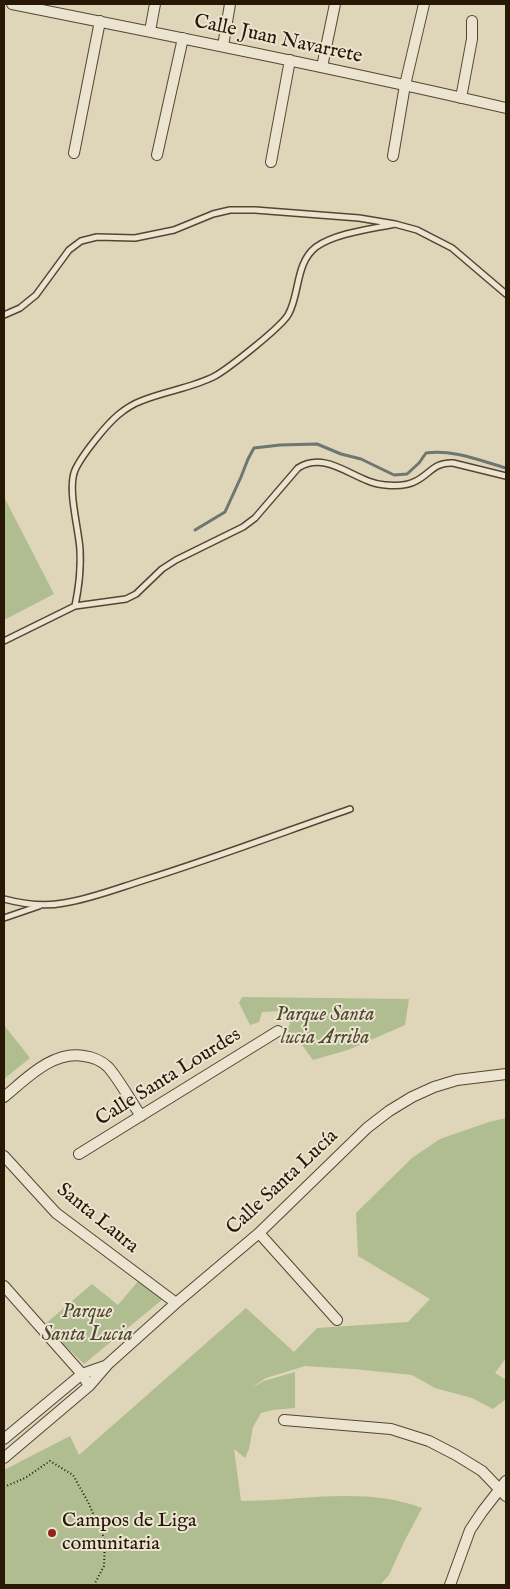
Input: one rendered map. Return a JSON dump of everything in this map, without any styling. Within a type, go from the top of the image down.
[{"type":"street","name":"Calle Juan Navarrete","points":[[12,4],[290,60],[506,108]]},
{"type":"street","points":[[150,31],[155,4]]},
{"type":"street","points":[[223,46],[230,4]]},
{"type":"street","points":[[322,67],[334,4]]},
{"type":"street","points":[[393,156],[405,85],[424,4]]},
{"type":"street","points":[[74,153],[100,22]]},
{"type":"street","points":[[461,98],[472,39],[472,22]]},
{"type":"street","points":[[157,155],[183,38]]},
{"type":"street","points":[[271,162],[290,60]]},
{"type":"street","name":"Calle Santa Lourdes","points":[[79,1154],[278,1031]]},
{"type":"street","points":[[4,1097],[52,1061],[64,1056],[77,1054],[94,1059],[108,1067],[140,1116]]},
{"type":"street","name":"Calle Santa Lucía","points":[[4,1458],[89,1386],[108,1364],[176,1302],[259,1233],[367,1128],[396,1106],[412,1097],[456,1080],[506,1074]]},
{"type":"street","name":"Santa Laura","points":[[4,1156],[56,1213],[176,1302]]},
{"type":"street","points":[[259,1233],[336,1320]]},
{"type":"street","points":[[4,1286],[82,1374],[89,1386]]},
{"type":"street","name":"Calle Santa Lucía","points":[[4,1439],[82,1374],[108,1364]]},
{"type":"street","points":[[284,1420],[391,1429],[429,1442],[456,1455],[482,1471],[504,1488],[470,1530],[450,1585]]},
{"type":"lane","points":[[4,315],[20,308],[36,295],[69,250],[81,241],[97,238],[135,238],[174,230],[213,214],[230,210],[255,210],[359,218],[417,230],[452,248],[506,294]]},
{"type":"lane","points":[[75,606],[80,576],[80,549],[72,482],[75,469],[94,442],[119,414],[140,402],[195,385],[216,375],[270,333],[287,317],[295,301],[300,275],[306,258],[315,248],[331,239],[395,224]]},
{"type":"lane","points":[[4,641],[75,606],[126,599],[136,594],[162,569],[176,560],[243,528],[255,518],[298,468],[306,463],[321,462],[383,485],[398,485],[416,481],[445,462],[506,476]]},
{"type":"lane","points":[[4,899],[42,905],[63,904],[183,868],[350,809]]},
{"type":"lane","points":[[4,918],[42,905]]},
{"type":"path","points":[[4,1487],[25,1478],[50,1461],[72,1476],[88,1502],[105,1540],[104,1566],[94,1585]]},
{"type":"green space","points":[[4,497],[54,594],[4,620]]},
{"type":"green space","name":"Parque Santa lucia Arriba","points":[[242,997],[409,999],[405,1025],[348,1050],[313,1060],[294,1034],[286,1031],[290,1024],[288,1016],[281,1011],[262,1012],[259,1022],[250,1025],[239,1003]]},
{"type":"green space","points":[[4,1025],[30,1058],[4,1079]]},
{"type":"green space","points":[[506,1118],[506,1358],[495,1373],[506,1380],[506,1399],[493,1409],[472,1398],[435,1388],[412,1375],[305,1366],[266,1378],[251,1388],[264,1381],[295,1372],[295,1408],[261,1413],[253,1427],[249,1449],[245,1458],[234,1449],[241,1501],[355,1496],[400,1501],[422,1508],[389,1575],[380,1585],[4,1585],[4,1470],[70,1436],[79,1455],[246,1308],[294,1352],[317,1328],[408,1322],[430,1299],[358,1256],[356,1213],[412,1158],[440,1139]]},
{"type":"green space","name":"Parque Santa Lucia","points":[[140,1279],[163,1299],[84,1364],[44,1325],[92,1284],[118,1305]]},
{"type":"waterway","points":[[195,530],[225,512],[254,448],[317,444],[341,454],[361,459],[394,475],[407,474],[419,463],[426,453],[436,452],[467,456],[506,468]]},
{"type":"place","name":"Campos de Liga comunitaria","points":[[52,1533]]}]
